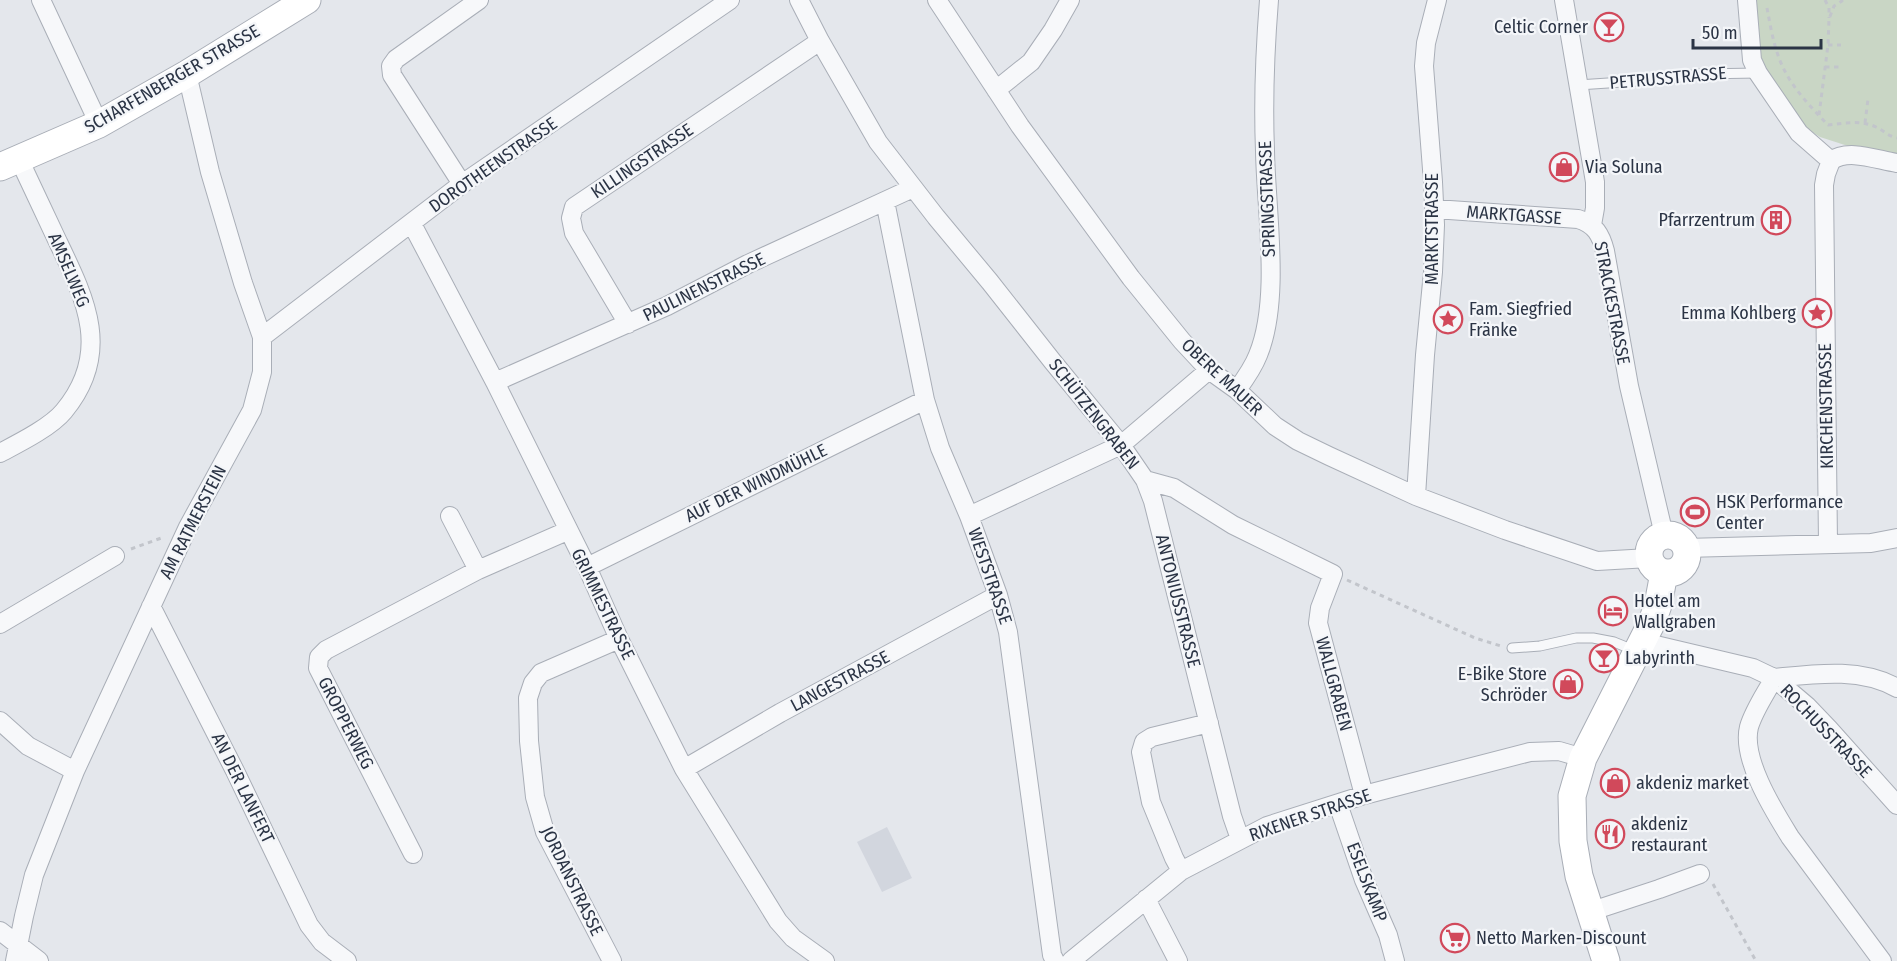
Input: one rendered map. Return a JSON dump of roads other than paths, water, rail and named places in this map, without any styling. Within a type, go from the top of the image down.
[{"type":"street","points":[[41,0],[99,124]]},
{"type":"street","name":"SCHARFENBERGER STRASSE","points":[[9,163],[99,124],[187,74],[307,0]]},
{"type":"street","points":[[462,184],[392,75],[391,66],[396,58],[479,0]]},
{"type":"street","name":"DOROTHEENSTRASSE","points":[[262,337],[462,184],[730,0]]},
{"type":"street","name":"SCHÜTZENGRABEN","points":[[799,0],[878,142],[1121,445],[1145,480],[1174,488],[1233,525],[1333,574]]},
{"type":"street","name":"OBERE MAUER","points":[[937,0],[1067,192],[1131,278],[1182,341],[1209,370],[1237,390],[1275,426],[1298,441],[1416,496],[1505,530],[1587,559],[1656,565]]},
{"type":"street","points":[[996,90],[1031,62],[1070,0]]},
{"type":"street","name":"SPRINGSTRASSE","points":[[1237,390],[1249,374],[1259,353],[1266,324],[1268,302],[1268,200],[1264,147],[1269,0]]},
{"type":"street","name":"MARKTSTRASSE","points":[[1416,496],[1433,272],[1434,209],[1424,66],[1426,44],[1437,0]]},
{"type":"street","name":"STRACKESTRASSE","points":[[1564,0],[1596,196],[1592,225],[1603,240],[1629,386],[1675,542]]},
{"type":"street","points":[[1747,0],[1752,60],[1758,73],[1799,133],[1831,161],[1839,156],[1852,155],[1897,163]]},
{"type":"street","name":"KILLINGSTRASSE","points":[[628,324],[574,233],[571,218],[574,207],[820,41]]},
{"type":"street","name":"AM RATMERSTEIN","points":[[17,953],[34,875],[75,771],[188,527],[252,410],[262,372],[262,337],[243,283],[210,172],[187,74]]},
{"type":"street","name":"KIRCHENSTRASSE","points":[[1828,544],[1824,184],[1831,161]]},
{"type":"street","name":"AMSELWEG","points":[[0,453],[34,435],[63,412],[82,385],[91,358],[90,322],[80,287],[9,163]]},
{"type":"street","name":"PAULINENSTRASSE","points":[[495,382],[667,306],[748,264],[913,188]]},
{"type":"street","name":"WESTSTRASSE","points":[[885,201],[925,400],[940,448],[969,516],[998,595],[1008,632],[1055,961]]},
{"type":"street","name":"MARKTGASSE","points":[[1434,209],[1578,219],[1592,225]]},
{"type":"street","name":"GRIMMESTRASSE","points":[[412,224],[495,382],[684,769],[778,921],[793,938],[825,961]]},
{"type":"street","points":[[969,516],[1121,445],[1209,370]]},
{"type":"street","name":"AUF DER WINDMÜHLE","points":[[587,567],[925,400]]},
{"type":"street","name":"ANTONIUSSTRASSE","points":[[1145,480],[1153,501],[1232,816],[1240,839]]},
{"type":"street","points":[[450,516],[478,570]]},
{"type":"street","name":"GROPPERWEG","points":[[412,854],[318,668],[319,657],[326,650],[478,570],[567,531]]},
{"type":"street","points":[[1606,961],[1589,912],[1575,858],[1572,796],[1582,758],[1641,647],[1658,605],[1656,565],[1677,571],[1682,567],[1685,561],[1675,542],[1828,544],[1871,543],[1897,538]]},
{"type":"street","points":[[0,624],[115,556]]},
{"type":"street","name":"WALLGRABEN","points":[[1333,574],[1320,608],[1318,623],[1364,795]]},
{"type":"street","name":"LANGESTRASSE","points":[[684,769],[780,713],[998,595]]},
{"type":"street","name":"AN DER LANFERT","points":[[151,606],[236,771],[309,925],[322,942],[347,961]]},
{"type":"street","name":"JORDANSTRASSE","points":[[612,961],[545,832],[535,796],[529,741],[528,698],[541,673],[619,639]]},
{"type":"street","name":"ROCHUSSTRASSE","points":[[1641,647],[1753,669],[1774,678],[1807,706],[1897,806]]},
{"type":"street","points":[[1882,961],[1790,837],[1770,802],[1748,744],[1750,725],[1774,678],[1848,674],[1871,678],[1897,688]]},
{"type":"street","points":[[0,721],[28,746],[75,771]]},
{"type":"street","points":[[1181,871],[1151,802],[1141,752],[1144,742],[1152,737],[1209,723]]},
{"type":"street","name":"RIXENER STRASSE","points":[[1071,961],[1181,871],[1267,825],[1364,795],[1530,752],[1559,751],[1582,758]]},
{"type":"street","name":"ESELSKAMP","points":[[1338,804],[1364,880],[1388,934],[1395,961]]},
{"type":"street","points":[[1589,912],[1659,890],[1700,874]]},
{"type":"street","points":[[1146,899],[1178,961]]},
{"type":"street","points":[[0,932],[17,953],[39,961]]},
{"type":"lane","name":"PETRUSSTRASSE","points":[[1578,85],[1668,79],[1699,74],[1758,73]]},
{"type":"lane","points":[[1512,648],[1540,646],[1576,638],[1593,638],[1641,647]]},
{"type":"place","name":"Celtic Corner","points":[[1609,27]]},
{"type":"place","name":"Via Soluna","points":[[1564,167]]},
{"type":"place","name":"Pfarrzentrum","points":[[1776,220]]},
{"type":"place","name":"Emma Kohlberg","points":[[1817,313]]},
{"type":"place","name":"Fam. Siegfried Fränke","points":[[1448,319]]},
{"type":"place","name":"HSK Performance Center","points":[[1695,512]]},
{"type":"place","name":"Hotel am Wallgraben","points":[[1613,611]]},
{"type":"place","name":"Labyrinth","points":[[1604,658]]},
{"type":"place","name":"E-Bike Store Schröder","points":[[1568,684]]},
{"type":"place","name":"akdeniz market","points":[[1615,783]]},
{"type":"place","name":"akdeniz restaurant","points":[[1610,834]]},
{"type":"place","name":"Netto Marken-Discount","points":[[1455,938]]}]
